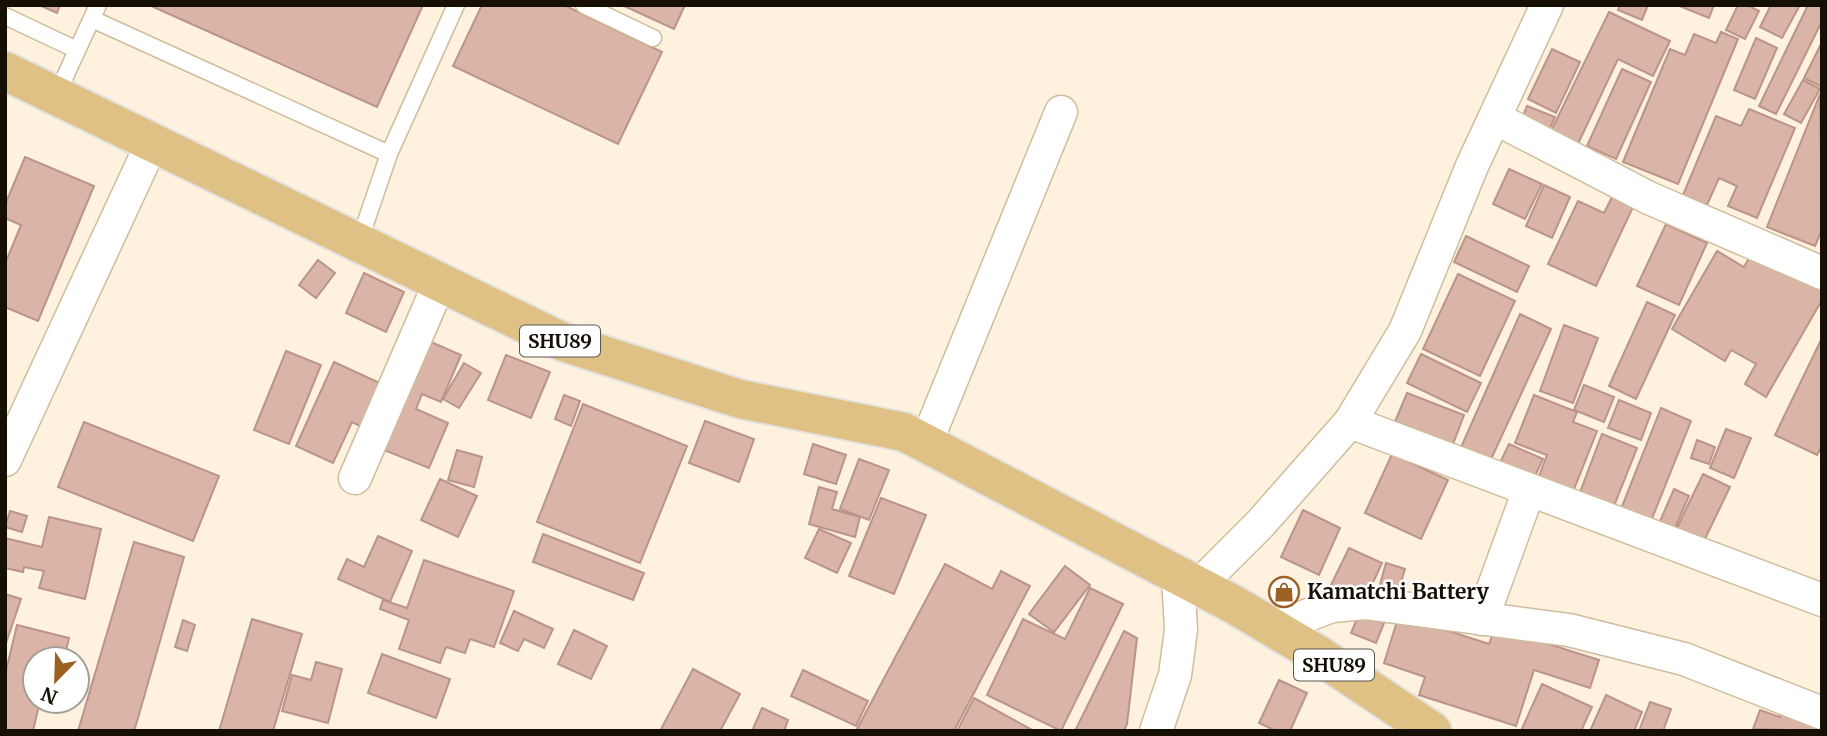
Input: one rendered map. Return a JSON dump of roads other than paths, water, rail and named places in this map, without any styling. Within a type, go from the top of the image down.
[{"type":"main road","name":"SHU89","points":[[5,71],[563,342],[740,399],[904,432],[1233,604],[1317,654],[1432,731]]},
{"type":"street","points":[[1156,731],[1175,676],[1188,581],[1261,523],[1350,422],[1405,331],[1472,166],[1547,5]]},
{"type":"street","points":[[926,443],[1061,112]]},
{"type":"street","points":[[1494,118],[1649,198],[1822,273]]},
{"type":"street","points":[[5,460],[152,143]]},
{"type":"street","points":[[355,478],[439,282]]},
{"type":"street","points":[[1350,422],[1822,600]]},
{"type":"street","points":[[1482,619],[1529,490]]},
{"type":"street","points":[[1274,628],[1332,606],[1365,603],[1569,630],[1684,659],[1822,713]]},
{"type":"lane","points":[[359,242],[389,154],[456,5]]},
{"type":"lane","points":[[584,5],[653,38]]},
{"type":"lane","points":[[56,96],[95,12],[389,154]]},
{"type":"lane","points":[[5,16],[77,50]]},
{"type":"place","name":"Kamatchi Battery","points":[[1284,592]]}]
